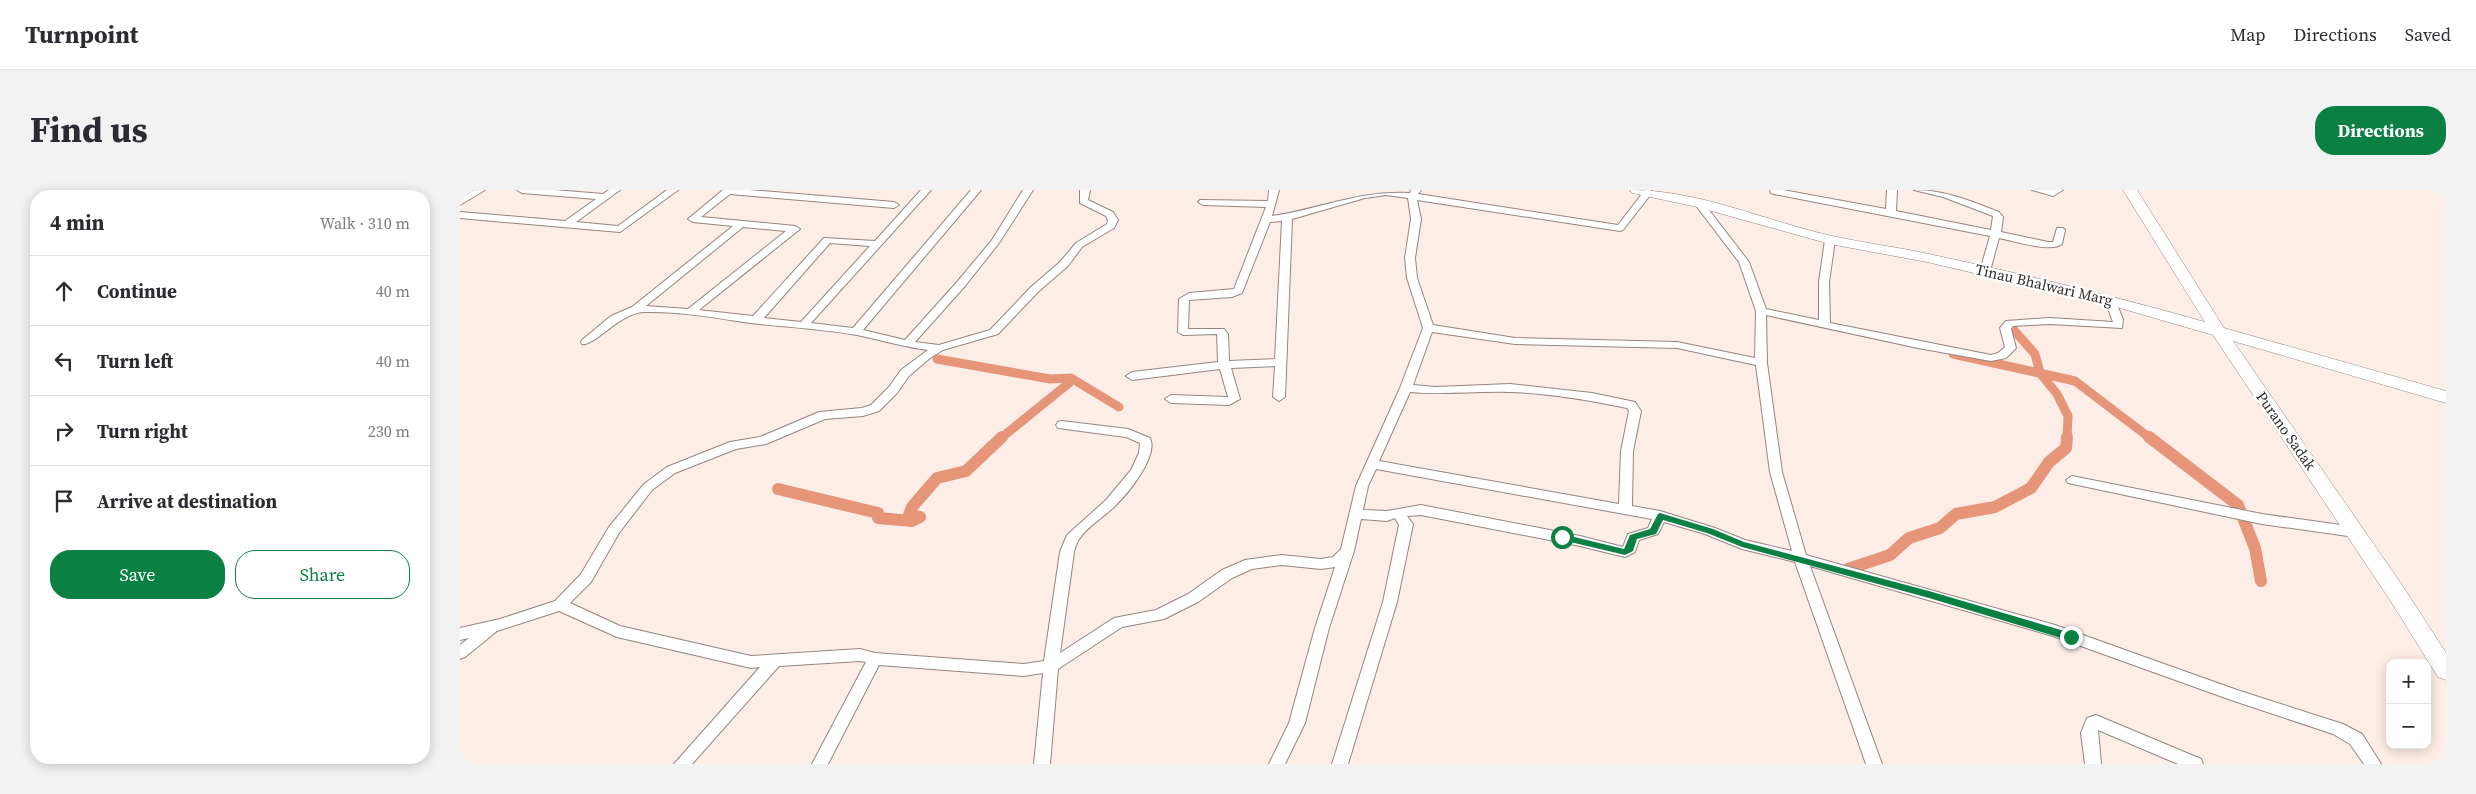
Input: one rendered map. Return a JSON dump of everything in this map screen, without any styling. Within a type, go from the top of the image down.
[{"type":"main road","name":"Purano Sadak","points":[[2130,190],[2219,332],[2446,670]]},
{"type":"street","points":[[460,202],[480,190]]},
{"type":"street","points":[[522,190],[604,197]]},
{"type":"street","points":[[567,224],[615,190]]},
{"type":"street","points":[[460,215],[620,229],[673,190]]},
{"type":"street","points":[[804,325],[926,190]]},
{"type":"street","points":[[856,332],[976,190]]},
{"type":"street","points":[[907,344],[961,284],[996,241],[1028,190]]},
{"type":"street","points":[[460,634],[494,626],[560,605],[586,578],[614,530],[648,487],[671,470],[734,445],[762,441],[823,415],[863,412],[874,408],[893,390],[912,366],[939,348],[994,332],[1035,289],[1064,264],[1079,245],[1107,231],[1113,220],[1110,214],[1083,200],[1085,190]]},
{"type":"street","points":[[1171,400],[1232,400],[1235,396],[1224,365],[1222,332],[1183,332],[1184,299],[1194,295],[1236,293],[1272,204],[1274,190]]},
{"type":"street","points":[[1892,190],[1892,212]]},
{"type":"street","points":[[1918,190],[1945,195],[1989,210],[1998,217],[1986,271]]},
{"type":"street","points":[[2038,190],[2053,193],[2058,190]]},
{"type":"street","points":[[690,312],[795,229],[693,219],[729,191],[894,205]]},
{"type":"street","points":[[1266,220],[1287,217],[1379,192],[1414,193],[1620,228],[1641,191]]},
{"type":"street","name":"Tinau Bhalwari Marg","points":[[1641,191],[1699,203],[1830,240],[1986,271],[2110,300],[2446,397]]},
{"type":"street","points":[[1774,191],[1996,232],[2048,244],[2057,244],[2060,230]]},
{"type":"street","points":[[1277,764],[1297,723],[1322,628],[1347,551],[1362,486],[1406,388],[1428,328],[1412,278],[1410,258],[1416,219],[1414,193]]},
{"type":"street","points":[[1204,202],[1272,204]]},
{"type":"street","points":[[1699,203],[1744,262],[1761,311],[1761,363],[1776,472],[1795,534],[1800,558],[1874,764]]},
{"type":"street","points":[[1279,397],[1287,217]]},
{"type":"street","points":[[586,342],[615,318],[635,310],[741,224]]},
{"type":"street","points":[[756,320],[827,240],[877,244]]},
{"type":"street","points":[[1825,324],[1822,304],[1822,280],[1830,240]]},
{"type":"street","points":[[1761,311],[1918,345],[1997,358],[2006,354],[2011,348],[2005,328],[2010,323],[2050,321],[2118,326],[2119,321],[2111,307],[2110,300]]},
{"type":"street","points":[[635,310],[690,312],[804,325],[856,332],[907,344],[939,348]]},
{"type":"street","points":[[1428,328],[1515,341],[1677,345],[1761,363]]},
{"type":"street","points":[[1132,376],[1224,365],[1280,362]]},
{"type":"street","points":[[1406,388],[1436,391],[1510,388],[1592,397],[1631,405],[1634,411],[1626,458],[1625,509]]},
{"type":"street","points":[[1042,764],[1052,666],[1067,552],[1074,535],[1111,504],[1124,489],[1136,472],[1145,454],[1146,442],[1128,433],[1062,425]]},
{"type":"street","points":[[1372,464],[1660,516],[1710,531],[1742,544],[1800,558],[2055,631],[2236,696],[2338,729],[2356,739],[2373,764]]},
{"type":"street","points":[[2072,480],[2262,519],[2355,532]]},
{"type":"street","points":[[1356,514],[1387,516],[1421,510],[1580,541],[1625,552],[1630,549],[1633,537],[1653,532],[1660,516]]},
{"type":"street","points":[[1340,764],[1390,602],[1406,524],[1398,514]]},
{"type":"street","points":[[560,605],[617,631],[751,662],[860,654],[875,659],[1024,670],[1052,666],[1119,622],[1159,616],[1193,598],[1227,574],[1250,564],[1282,560],[1320,564],[1337,562],[1347,551]]},
{"type":"street","points":[[460,654],[494,626]]},
{"type":"street","points":[[820,764],[875,659]]},
{"type":"street","points":[[682,764],[776,660]]},
{"type":"street","points":[[2093,764],[2089,733],[2092,723],[2096,722],[2195,764]]},
{"type":"waterway","points":[[2011,327],[2035,354],[2040,373]]},
{"type":"waterway","points":[[1953,354],[2040,373]]},
{"type":"waterway","points":[[937,359],[1050,379],[1071,378]]},
{"type":"waterway","points":[[2040,373],[2075,381],[2150,438]]},
{"type":"waterway","points":[[2040,373],[2057,394],[2068,416],[2067,438]]},
{"type":"waterway","points":[[1001,438],[1069,383],[1071,378]]},
{"type":"waterway","points":[[1071,378],[1119,407]]},
{"type":"waterway","points":[[778,489],[878,513],[878,518],[912,521],[920,517],[909,515],[912,507],[937,478],[966,471],[1002,437]]},
{"type":"waterway","points":[[1848,569],[1890,555],[1909,538],[1940,528],[1956,514],[1995,507],[2031,488],[2049,462],[2066,448],[2067,437]]},
{"type":"waterway","points":[[2149,437],[2238,505],[2255,548],[2261,581]]},
{"type":"route","points":[[1562,537],[1614,551],[1625,552],[1630,549],[1633,537],[1653,532],[1660,516],[1710,531],[1742,544],[1800,558],[2071,637]]}]
